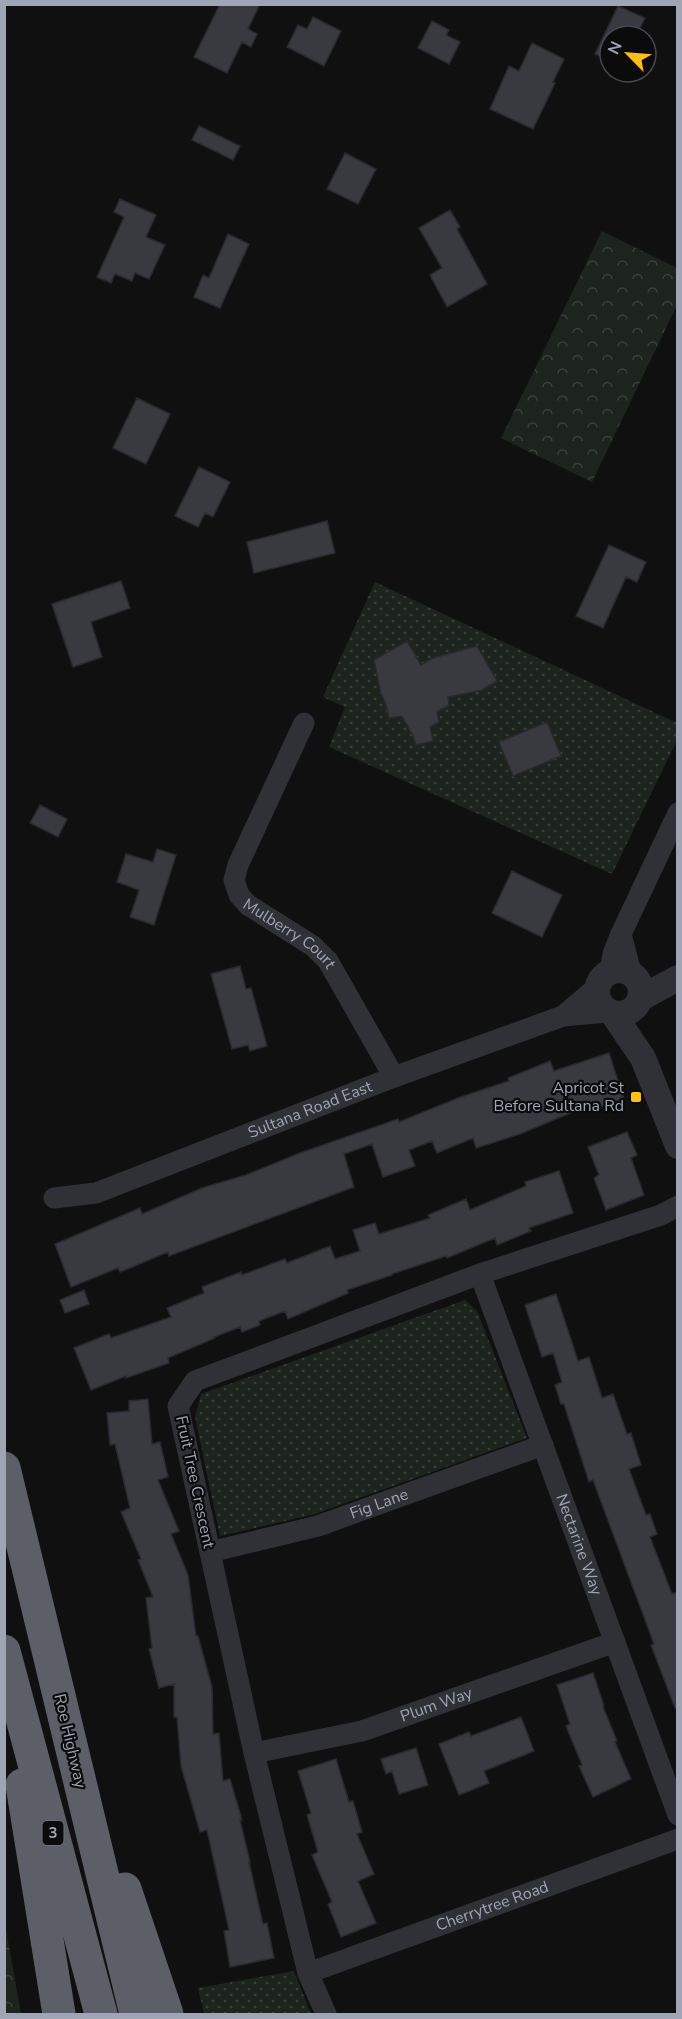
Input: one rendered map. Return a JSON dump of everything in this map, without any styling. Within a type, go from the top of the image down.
[{"type":"highway","name":"Roe Highway","points":[[4,1468],[136,2014]]},
{"type":"highway","points":[[4,1651],[26,1822],[59,2014]]},
{"type":"highway","name":"3","points":[[4,1651],[101,2014]]},
{"type":"highway","points":[[59,1691],[167,2014]]},
{"type":"street","name":"Mulberry Court","points":[[304,723],[238,865],[234,880],[239,895],[248,905],[313,946],[328,961],[394,1077]]},
{"type":"street","points":[[678,813],[621,934],[614,954],[625,985],[643,1058],[678,1146]]},
{"type":"street","points":[[625,985],[678,976]]},
{"type":"street","name":"Sultana Road East","points":[[54,1198],[96,1193],[394,1077],[563,1016],[625,985]]},
{"type":"street","points":[[610,1013],[620,1015],[629,1011],[625,985]]},
{"type":"street","name":"Sultana Road East","points":[[563,1016],[610,1013]]},
{"type":"street","points":[[610,1013],[643,1058]]},
{"type":"street","name":"Fruit Tree Crescent","points":[[326,2014],[308,1973],[254,1753],[178,1406],[195,1381],[480,1274],[661,1215],[678,1206]]},
{"type":"street","name":"Nectarine Way","points":[[480,1274],[678,1815]]},
{"type":"street","name":"Fig Lane","points":[[210,1552],[318,1526],[543,1445]]},
{"type":"street","name":"Plum Way","points":[[254,1753],[362,1731],[615,1642]]},
{"type":"street","name":"Cherrytree Road","points":[[308,1973],[678,1839]]},
{"type":"green space","points":[[602,231],[677,268],[677,305],[592,482],[501,438]]},
{"type":"green space","points":[[375,582],[677,723],[677,740],[612,874],[329,747],[345,707],[323,697]]},
{"type":"green space","points":[[465,1300],[477,1311],[527,1438],[315,1514],[220,1536],[195,1417],[201,1394]]},
{"type":"green space","points":[[5,1923],[21,2014],[5,2014]]},
{"type":"green space","points":[[294,1971],[311,2014],[204,2014],[198,1988]]},
{"type":"building","points":[[220,4],[260,4],[248,29],[257,34],[251,47],[242,42],[227,73],[194,57]]},
{"type":"building","points":[[618,6],[645,18],[642,24],[609,24]]},
{"type":"building","points":[[313,17],[341,31],[324,66],[287,47],[298,25],[307,29]]},
{"type":"building","points":[[432,21],[449,30],[446,35],[460,42],[449,64],[418,48]]},
{"type":"building","points":[[532,43],[564,59],[533,129],[490,109],[509,66],[519,71]]},
{"type":"building","points":[[199,126],[240,146],[233,160],[192,140]]},
{"type":"building","points":[[345,153],[376,169],[358,204],[327,189]]},
{"type":"building","points":[[120,199],[156,215],[146,237],[165,245],[149,279],[135,273],[132,281],[115,274],[111,283],[97,277],[124,217],[114,212]]},
{"type":"building","points":[[450,210],[460,227],[457,229],[487,284],[447,307],[430,275],[442,268],[419,228]]},
{"type":"building","points":[[228,234],[249,244],[220,308],[194,297],[203,275],[209,278]]},
{"type":"building","points":[[137,398],[170,414],[146,464],[113,448]]},
{"type":"building","points":[[199,467],[230,482],[213,517],[205,513],[198,527],[175,516]]},
{"type":"building","points":[[327,521],[335,553],[254,573],[247,542]]},
{"type":"building","points":[[609,545],[646,562],[637,582],[626,577],[603,628],[576,616]]},
{"type":"building","points":[[121,581],[130,608],[91,622],[102,657],[73,667],[52,604]]},
{"type":"building","points":[[407,641],[421,665],[433,658],[477,646],[497,681],[482,690],[448,697],[449,705],[437,712],[439,722],[430,727],[433,741],[416,745],[402,716],[389,718],[374,660]]},
{"type":"building","points":[[547,722],[561,756],[513,776],[499,742]]},
{"type":"building","points":[[40,805],[67,819],[58,837],[30,823]]},
{"type":"building","points":[[157,849],[176,855],[154,925],[130,917],[139,890],[117,882],[126,854],[153,862]]},
{"type":"building","points":[[512,871],[562,895],[542,937],[492,913]]},
{"type":"building","points":[[240,966],[246,989],[251,988],[267,1046],[250,1051],[248,1045],[232,1049],[211,974]]},
{"type":"building","points":[[609,1053],[624,1099],[584,1112],[582,1108],[520,1134],[476,1148],[473,1138],[437,1153],[432,1141],[409,1150],[415,1166],[383,1177],[372,1144],[344,1154],[354,1187],[169,1256],[168,1252],[120,1272],[118,1268],[71,1287],[55,1244],[140,1208],[142,1214],[202,1188],[246,1175],[300,1153],[398,1119],[399,1122],[458,1098],[509,1081],[508,1078],[550,1061],[554,1071]]},
{"type":"building","points":[[627,1132],[637,1155],[631,1158],[644,1195],[606,1210],[594,1178],[599,1175],[588,1147]]},
{"type":"building","points":[[559,1171],[573,1213],[529,1228],[531,1231],[497,1245],[495,1238],[447,1258],[446,1256],[347,1290],[348,1293],[288,1319],[285,1311],[259,1321],[260,1325],[242,1332],[240,1327],[168,1358],[169,1363],[91,1390],[74,1348],[109,1334],[111,1338],[171,1317],[167,1308],[204,1293],[202,1287],[285,1259],[287,1263],[330,1246],[335,1259],[360,1251],[353,1230],[375,1223],[379,1234],[430,1218],[428,1215],[466,1199],[470,1210],[526,1186],[525,1182]]},
{"type":"building","points":[[84,1290],[89,1304],[65,1313],[60,1300]]},
{"type":"building","points":[[556,1294],[578,1361],[589,1357],[602,1398],[613,1394],[627,1434],[631,1433],[641,1465],[629,1469],[646,1515],[650,1514],[657,1534],[650,1537],[672,1594],[678,1592],[678,1708],[675,1708],[651,1645],[654,1644],[593,1480],[589,1482],[564,1404],[561,1404],[555,1385],[562,1382],[553,1353],[542,1357],[525,1305]]},
{"type":"building","points":[[148,1399],[152,1444],[160,1442],[168,1477],[158,1480],[179,1531],[171,1534],[188,1575],[196,1636],[198,1636],[212,1687],[213,1734],[219,1733],[223,1781],[230,1779],[242,1820],[240,1820],[263,1924],[267,1923],[274,1958],[230,1967],[224,1931],[229,1930],[207,1830],[200,1832],[181,1766],[177,1717],[174,1717],[174,1684],[159,1688],[149,1649],[152,1648],[146,1598],[153,1597],[138,1560],[141,1559],[121,1512],[130,1508],[115,1444],[110,1445],[107,1413],[129,1411],[129,1401]]},
{"type":"building","points":[[593,1673],[603,1707],[617,1741],[615,1742],[631,1779],[593,1797],[579,1766],[582,1765],[566,1726],[570,1724],[557,1685]]},
{"type":"building","points":[[521,1717],[534,1751],[484,1771],[489,1783],[459,1795],[439,1744],[469,1732],[471,1736]]},
{"type":"building","points":[[416,1748],[428,1785],[399,1794],[392,1771],[386,1774],[381,1759]]},
{"type":"building","points":[[336,1759],[349,1802],[353,1801],[362,1832],[357,1834],[374,1874],[358,1881],[376,1923],[341,1937],[328,1904],[332,1902],[312,1855],[318,1852],[307,1815],[311,1813],[298,1771]]},
{"type":"place","name":"Apricot St Before Sultana Rd","points":[[636,1097]]}]
